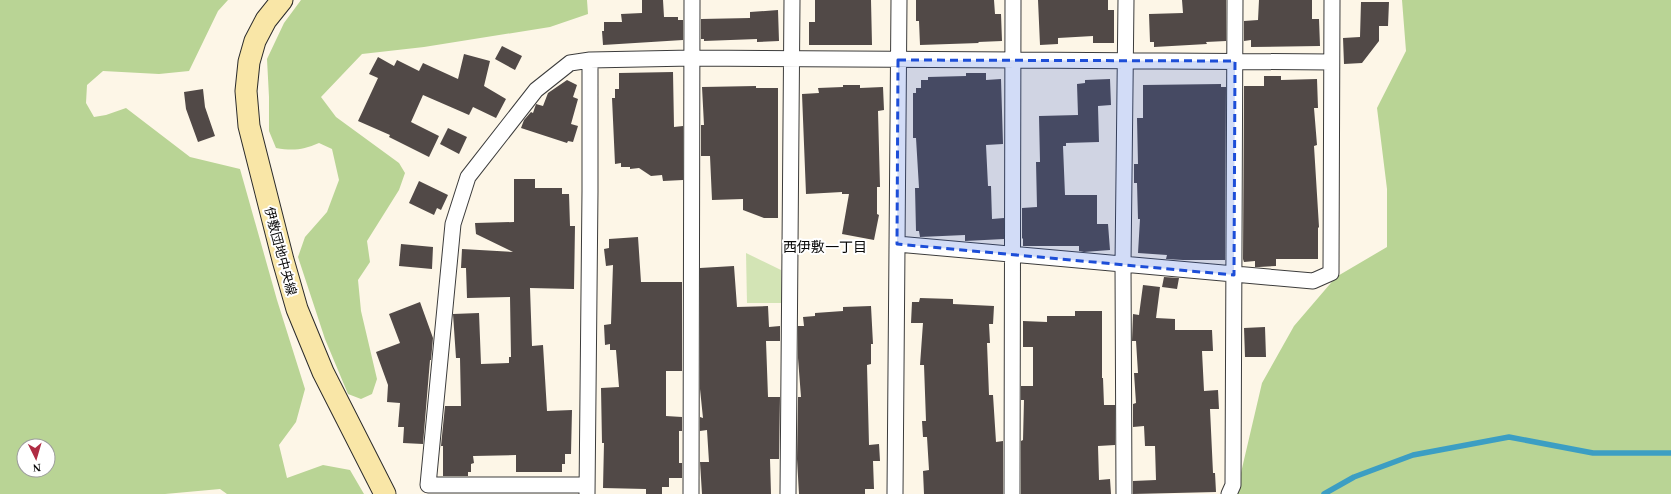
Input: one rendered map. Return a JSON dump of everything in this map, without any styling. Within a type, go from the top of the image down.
[{"type":"street","name":"伊敷団地中央線","points":[[282,0],[266,20],[255,41],[249,62],[246,91],[249,126],[279,246],[297,309],[323,372],[385,494]]},
{"type":"street","points":[[691,494],[692,0]]},
{"type":"street","points":[[788,494],[792,0]]},
{"type":"street","points":[[895,494],[899,0]]},
{"type":"street","points":[[1012,494],[1013,0]]},
{"type":"street","points":[[1124,494],[1123,264],[1126,0]]},
{"type":"street","points":[[1229,494],[1233,485],[1235,0]]},
{"type":"street","points":[[897,244],[1313,281],[1331,273],[1332,0]]},
{"type":"street","points":[[590,60],[588,490],[428,485],[453,224],[468,177],[536,90],[570,63],[590,60],[692,58],[1331,62]]},
{"type":"highlighted area","points":[[898,60],[1235,61],[1234,275],[897,244]]},
{"type":"green space","points":[[0,0],[228,0],[218,11],[189,71],[159,74],[103,71],[87,85],[86,103],[94,117],[106,115],[126,108],[190,157],[240,169],[277,300],[305,389],[296,422],[279,445],[287,478],[323,465],[350,470],[364,494],[227,494],[220,489],[165,494],[0,494]]},
{"type":"green space","points":[[301,0],[587,0],[588,14],[550,27],[424,47],[362,54],[321,97],[336,117],[399,163],[405,173],[399,190],[367,241],[370,262],[358,280],[361,311],[377,379],[372,394],[361,399],[348,394],[325,339],[298,257],[305,237],[327,212],[339,180],[332,149],[319,143],[298,149],[276,148],[269,131],[267,59],[284,23]]},
{"type":"green space","points":[[1402,0],[1671,0],[1671,494],[1236,494],[1262,383],[1294,326],[1336,277],[1387,247],[1387,189],[1377,108],[1406,51]]},
{"type":"green space","points":[[746,253],[781,270],[782,303],[747,303]]},
{"type":"building","points":[[642,0],[663,0],[664,17],[678,17],[678,20],[683,20],[683,40],[603,45],[602,31],[604,31],[604,22],[622,22],[621,14],[642,13]]},
{"type":"building","points":[[815,0],[871,0],[872,45],[809,45],[809,22],[815,22]]},
{"type":"building","points":[[916,0],[994,0],[995,14],[1001,14],[1002,41],[920,45],[919,21],[916,21]]},
{"type":"building","points":[[1038,0],[1108,0],[1108,10],[1114,10],[1114,43],[1093,43],[1093,36],[1058,38],[1058,44],[1040,45]]},
{"type":"building","points":[[1182,0],[1226,0],[1226,41],[1206,42],[1207,44],[1154,47],[1154,42],[1150,42],[1149,14],[1183,13]]},
{"type":"building","points":[[1259,0],[1312,0],[1312,19],[1319,19],[1320,46],[1251,47],[1251,40],[1244,41],[1244,21],[1258,20]]},
{"type":"building","points":[[1361,2],[1389,2],[1388,26],[1379,26],[1379,41],[1362,63],[1344,64],[1343,38],[1360,37]]},
{"type":"building","points":[[778,10],[779,41],[757,42],[757,39],[704,41],[704,39],[701,39],[701,19],[750,18],[750,12]]},
{"type":"building","points":[[502,46],[522,56],[515,70],[495,59]]},
{"type":"building","points":[[464,54],[490,61],[484,86],[506,99],[496,118],[473,107],[469,115],[423,95],[411,122],[439,136],[429,157],[389,137],[390,135],[358,121],[378,78],[369,74],[378,57],[394,66],[397,60],[419,71],[423,63],[458,79]]},
{"type":"building","points":[[673,72],[674,127],[683,126],[683,180],[663,181],[662,175],[651,176],[639,168],[630,169],[630,167],[621,167],[621,163],[615,164],[612,98],[615,98],[615,89],[619,89],[619,73]]},
{"type":"building","points":[[966,73],[986,73],[986,80],[1001,79],[1003,144],[986,145],[988,186],[991,186],[992,219],[1004,218],[1004,239],[965,241],[965,235],[920,237],[919,231],[916,231],[915,188],[919,188],[916,138],[913,138],[913,93],[916,93],[916,88],[921,88],[921,80],[928,80],[928,77],[966,76]]},
{"type":"building","points":[[1264,76],[1281,76],[1281,80],[1317,79],[1318,108],[1314,108],[1317,145],[1314,146],[1319,227],[1318,259],[1276,259],[1276,266],[1255,267],[1255,261],[1244,262],[1243,259],[1244,86],[1264,86]]},
{"type":"building","points":[[1110,79],[1111,105],[1098,106],[1099,142],[1066,143],[1066,146],[1063,146],[1065,195],[1097,195],[1097,224],[1108,224],[1110,250],[1084,252],[1079,251],[1079,246],[1023,246],[1022,208],[1037,207],[1036,162],[1040,162],[1039,116],[1078,115],[1077,84],[1085,83],[1085,80]]},
{"type":"building","points":[[567,80],[577,85],[573,97],[578,99],[571,124],[578,126],[573,142],[568,141],[567,143],[521,128],[524,120],[531,112],[533,113],[536,104],[543,106],[548,93]]},
{"type":"building","points":[[1221,84],[1221,87],[1226,87],[1225,260],[1166,259],[1167,255],[1138,253],[1140,219],[1138,219],[1137,183],[1134,183],[1134,164],[1138,164],[1137,118],[1143,118],[1143,85]]},
{"type":"building","points":[[843,85],[860,85],[860,88],[883,87],[884,110],[878,111],[880,187],[877,187],[877,214],[879,215],[874,240],[842,234],[849,194],[842,194],[842,192],[806,194],[802,94],[819,93],[818,88],[843,87]]},
{"type":"building","points":[[756,86],[756,88],[778,88],[778,218],[764,218],[743,210],[743,199],[712,200],[710,156],[701,156],[701,125],[704,125],[702,87]]},
{"type":"building","points":[[203,89],[205,107],[215,136],[198,142],[186,109],[184,92]]},
{"type":"building","points":[[448,128],[467,137],[459,154],[440,144]]},
{"type":"building","points":[[514,179],[535,179],[535,188],[562,188],[562,194],[569,194],[570,226],[575,226],[574,289],[530,288],[532,346],[543,345],[547,411],[572,410],[571,454],[565,454],[565,464],[562,464],[562,472],[516,472],[516,455],[473,456],[474,463],[471,464],[471,472],[468,472],[468,476],[443,476],[443,446],[441,446],[445,406],[461,406],[460,358],[456,358],[453,314],[479,313],[481,364],[509,363],[509,357],[511,357],[510,297],[467,298],[466,268],[461,268],[462,249],[513,252],[476,234],[475,223],[514,222]]},
{"type":"building","points":[[419,181],[448,195],[441,210],[437,208],[434,215],[409,203]]},
{"type":"building","points":[[638,237],[641,282],[682,282],[682,371],[666,371],[666,416],[682,417],[682,431],[679,431],[679,463],[682,463],[682,478],[669,478],[669,487],[662,487],[662,494],[646,494],[646,489],[603,488],[604,443],[602,443],[601,388],[619,387],[616,350],[610,350],[610,344],[605,345],[604,325],[611,324],[613,265],[606,266],[604,249],[609,248],[609,239]]},
{"type":"building","points":[[401,244],[433,247],[432,269],[399,266]]},
{"type":"building","points":[[734,266],[737,307],[768,306],[769,327],[780,326],[780,341],[766,341],[768,397],[780,397],[779,459],[770,459],[771,494],[702,494],[700,462],[709,462],[707,430],[700,431],[700,417],[703,418],[700,389],[700,268]]},
{"type":"building","points":[[1164,277],[1179,278],[1177,289],[1162,287]]},
{"type":"building","points":[[1143,285],[1160,287],[1156,318],[1175,319],[1175,330],[1212,330],[1213,351],[1202,351],[1204,391],[1218,390],[1219,409],[1210,409],[1213,473],[1215,473],[1216,492],[1133,494],[1133,481],[1156,480],[1155,446],[1145,446],[1144,426],[1133,427],[1133,404],[1136,403],[1134,373],[1138,373],[1136,341],[1132,341],[1133,314],[1139,315]]},
{"type":"building","points":[[920,298],[953,299],[953,304],[994,306],[993,324],[989,324],[990,343],[987,343],[989,395],[993,395],[996,442],[1003,441],[1003,494],[924,494],[923,471],[929,470],[927,437],[923,437],[922,421],[926,421],[924,365],[920,365],[923,323],[911,323],[912,302],[919,302]]},
{"type":"building","points":[[420,302],[433,338],[423,444],[403,443],[404,427],[398,427],[400,403],[387,402],[388,385],[376,352],[400,343],[389,314]]},
{"type":"building","points":[[871,306],[873,344],[871,344],[871,364],[867,365],[869,445],[879,444],[880,461],[873,461],[874,489],[865,489],[865,494],[799,494],[797,459],[798,397],[801,397],[798,358],[798,326],[804,326],[803,317],[815,316],[815,313],[843,311],[843,307]]},
{"type":"building","points":[[1075,311],[1102,311],[1102,378],[1104,405],[1115,405],[1115,445],[1098,446],[1099,480],[1110,479],[1111,494],[1021,494],[1021,441],[1023,440],[1024,400],[1021,400],[1021,386],[1033,386],[1033,347],[1023,347],[1023,321],[1047,322],[1047,316],[1075,316]]},
{"type":"building","points":[[1265,327],[1266,357],[1245,357],[1244,328]]},
{"type":"waterway","points":[[1324,494],[1354,477],[1413,455],[1509,437],[1593,453],[1671,453]]},
{"type":"district","name":"西伊敷一丁目","points":[[825,247]]}]
